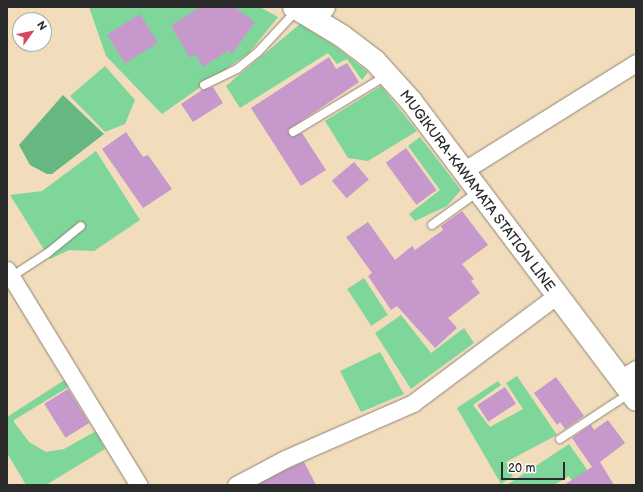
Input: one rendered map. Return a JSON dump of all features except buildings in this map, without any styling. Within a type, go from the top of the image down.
[{"type":"main road","name":"MUGIKURA-KAWAMATA STATION LINE","points":[[308,11],[375,61],[411,101],[556,296],[631,385]]},
{"type":"street","points":[[463,171],[636,63]]},
{"type":"street","points":[[9,273],[139,485]]},
{"type":"street","points":[[236,485],[285,459],[413,403],[556,296]]},
{"type":"lane","points":[[204,85],[237,69],[308,11]]},
{"type":"lane","points":[[292,132],[388,75]]},
{"type":"lane","points":[[432,225],[478,191]]},
{"type":"lane","points":[[9,273],[49,252],[81,226]]},
{"type":"lane","points":[[560,439],[631,385]]},
{"type":"green space","points":[[89,7],[260,7],[278,17],[249,53],[162,114],[106,56]]},
{"type":"green space","points":[[300,24],[336,47],[368,72],[362,80],[347,59],[337,64],[328,53],[240,108],[226,86]]},
{"type":"green space","points":[[105,66],[135,100],[125,124],[105,132],[70,96]]},
{"type":"green space","points":[[381,86],[417,131],[368,161],[348,158],[325,121]]},
{"type":"green space","points":[[63,95],[104,134],[52,174],[47,174],[30,165],[19,145]]},
{"type":"green space","points":[[420,137],[461,190],[447,206],[415,221],[409,214],[440,190],[408,146]]},
{"type":"green space","points":[[96,151],[140,220],[94,251],[69,250],[50,259],[10,195],[42,191]]},
{"type":"green space","points":[[364,278],[388,315],[371,326],[347,289]]},
{"type":"green space","points":[[401,315],[431,353],[464,328],[474,343],[411,389],[375,333]]},
{"type":"green space","points":[[380,352],[404,394],[361,412],[340,371]]},
{"type":"green space","points":[[517,376],[557,435],[506,462],[513,476],[501,484],[457,408],[498,381],[501,385],[473,405],[490,427],[523,409],[506,383]]},
{"type":"green space","points":[[66,379],[70,386],[14,420],[14,422],[29,442],[46,452],[64,449],[96,431],[105,449],[46,485],[26,485],[7,453],[7,417]]},
{"type":"green space","points":[[569,444],[595,481],[575,485],[569,476],[554,485],[507,485]]}]
